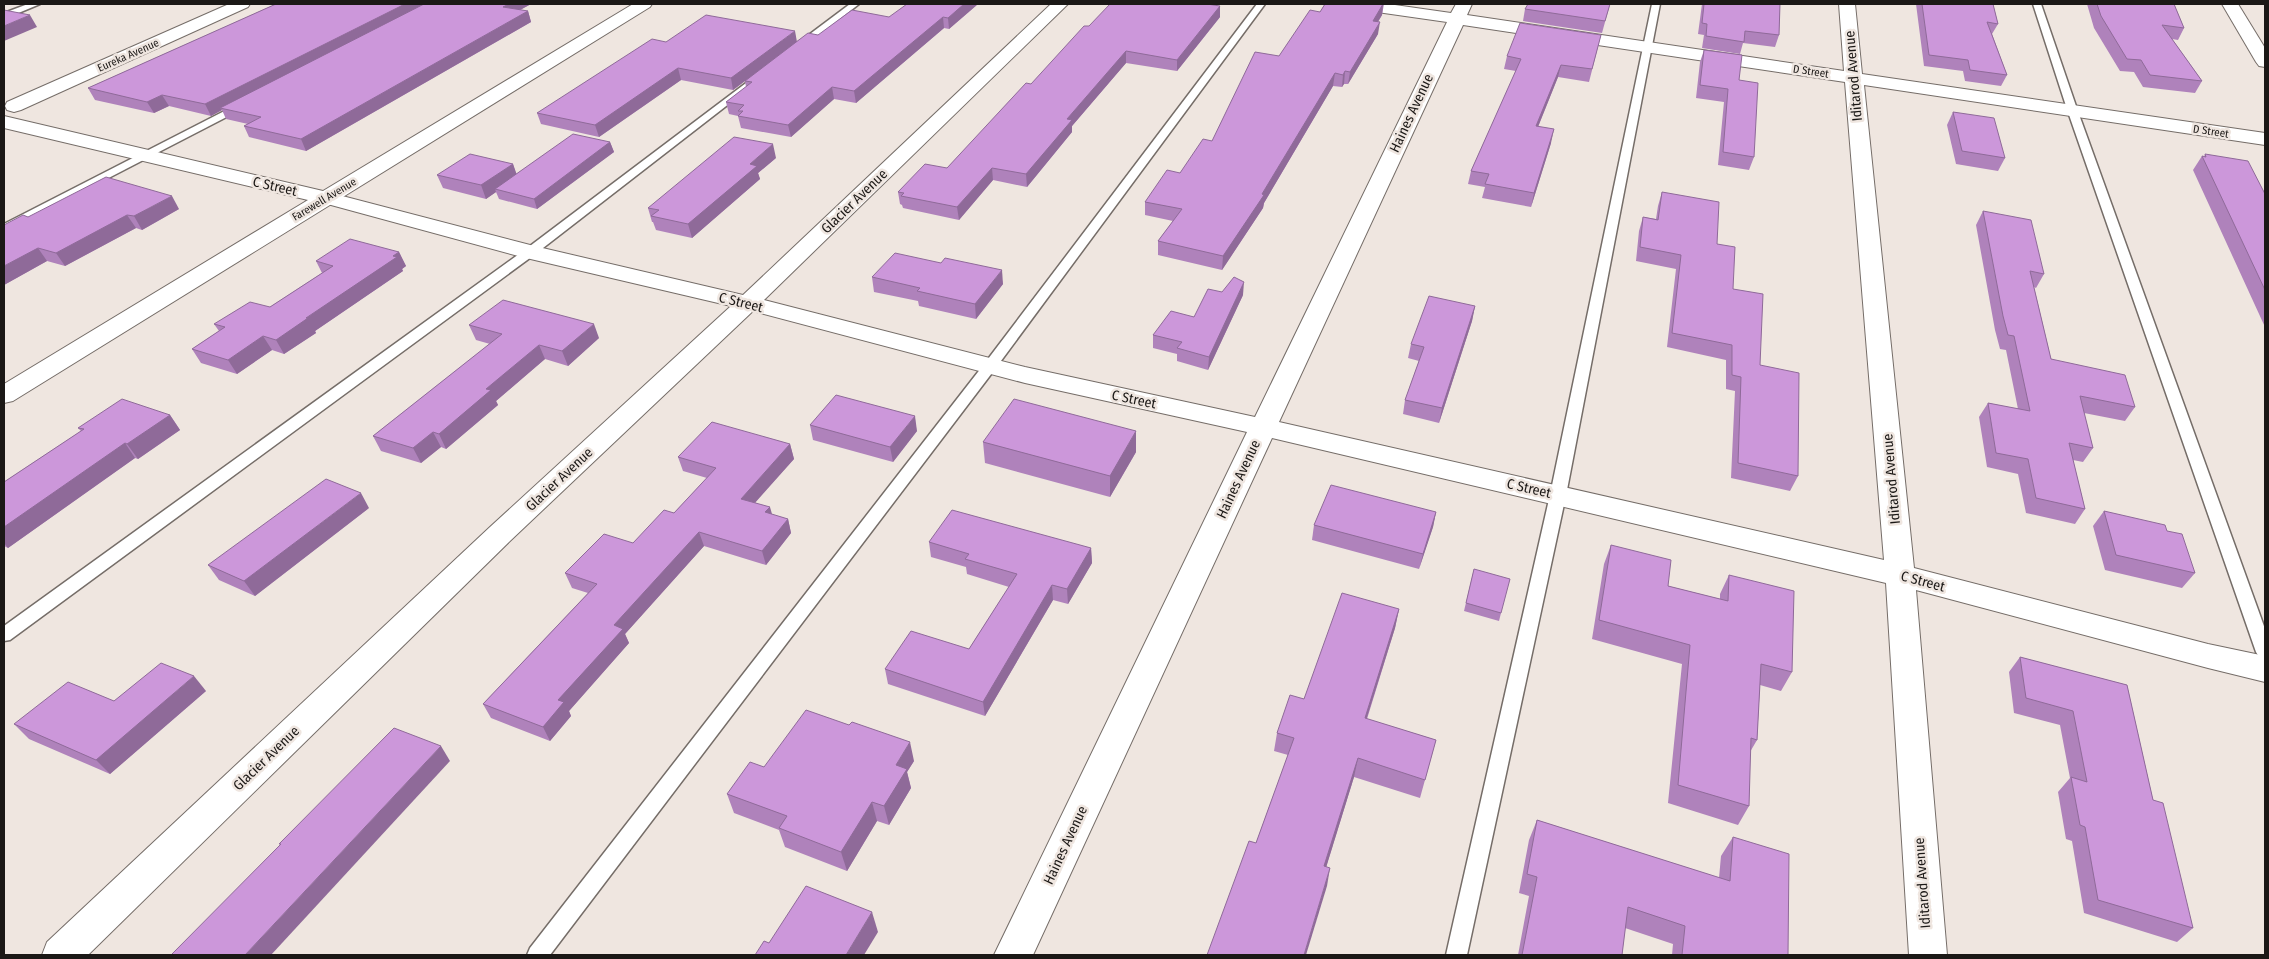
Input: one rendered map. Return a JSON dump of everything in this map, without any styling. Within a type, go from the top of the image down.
[{"type":"street","name":"Eureka Avenue","points":[[6,113],[242,4]]},
{"type":"street","name":"Farewell Avenue","points":[[4,395],[644,4]]},
{"type":"street","name":"Glacier Avenue","points":[[61,955],[493,541],[748,303],[1060,4]]},
{"type":"street","name":"D Street","points":[[1356,4],[1460,11],[1647,46],[2265,139]]},
{"type":"street","name":"Iditarod Avenue","points":[[1847,4],[1852,78],[1900,575],[1928,955]]},
{"type":"street","points":[[2230,4],[2265,62]]},
{"type":"street","name":"Haines Avenue","points":[[1013,955],[1460,11]]},
{"type":"street","name":"C Street","points":[[6,113],[145,155],[327,198],[530,252],[748,303],[990,366],[1900,575],[2265,670]]},
{"type":"lane","points":[[4,16],[36,4]]},
{"type":"lane","points":[[792,52],[855,4]]},
{"type":"lane","points":[[536,955],[990,366],[1261,4]]},
{"type":"lane","points":[[1456,955],[1558,495],[1656,4]]},
{"type":"lane","points":[[2037,4],[2072,110],[2265,652]]},
{"type":"lane","points":[[4,635],[530,252],[768,70]]},
{"type":"lane","points":[[4,229],[249,102]]},
{"type":"building","points":[[276,4],[405,4],[205,104],[162,95],[147,102],[88,88]]},
{"type":"building","points":[[424,4],[509,4],[503,7],[528,11],[301,139],[244,126],[261,117],[220,108]]},
{"type":"building","points":[[907,4],[964,4],[948,18],[943,17],[854,91],[832,87],[788,125],[738,116],[743,111],[738,111],[744,105],[726,102],[752,82],[745,81],[808,33],[818,35],[852,10],[889,17]]},
{"type":"building","points":[[1110,4],[1207,4],[1220,6],[1177,60],[1126,51],[1067,119],[1072,120],[1026,174],[992,168],[957,207],[901,196],[904,193],[898,192],[925,164],[947,168],[1026,83],[1031,84],[1084,26],[1089,26]]},
{"type":"building","points":[[1325,4],[1383,4],[1373,21],[1380,22],[1350,72],[1345,71],[1343,75],[1335,73],[1262,194],[1264,195],[1223,256],[1158,241],[1182,209],[1145,202],[1167,170],[1180,173],[1203,139],[1212,141],[1255,52],[1279,56],[1310,10],[1320,12]]},
{"type":"building","points":[[1528,4],[1610,4],[1605,21],[1525,9]]},
{"type":"building","points":[[1704,4],[1780,4],[1779,35],[1745,31],[1744,42],[1706,36],[1707,24],[1702,23]]},
{"type":"building","points":[[1922,4],[1993,4],[1998,24],[1987,22],[2007,75],[1970,70],[1968,60],[1929,55]]},
{"type":"building","points":[[2097,4],[2174,4],[2184,28],[2162,25],[2202,81],[2150,75],[2141,60],[2127,59],[2101,16]]},
{"type":"building","points":[[4,10],[30,15],[4,26]]},
{"type":"building","points":[[706,15],[795,31],[731,78],[678,68],[595,125],[537,113],[652,39],[666,42]]},
{"type":"building","points":[[1520,23],[1601,35],[1592,69],[1561,65],[1536,126],[1554,129],[1534,193],[1485,184],[1489,174],[1471,171],[1521,59],[1507,56]]},
{"type":"building","points":[[1704,50],[1742,55],[1739,80],[1758,83],[1754,157],[1723,152],[1728,89],[1700,85]]},
{"type":"building","points":[[1953,112],[1994,118],[2005,158],[1962,151]]},
{"type":"building","points":[[573,134],[610,142],[534,199],[495,189]]},
{"type":"building","points":[[734,137],[773,144],[750,164],[757,166],[688,224],[651,216],[659,210],[648,208]]},
{"type":"building","points":[[470,154],[513,164],[481,185],[437,175]]},
{"type":"building","points":[[2205,154],[2248,161],[2265,194],[2265,290],[2202,156],[2206,157]]},
{"type":"building","points":[[106,177],[172,196],[134,216],[127,215],[56,253],[38,248],[4,266],[4,225],[23,215],[28,217]]},
{"type":"building","points":[[1662,192],[1719,202],[1717,244],[1735,247],[1733,289],[1763,294],[1760,365],[1799,373],[1798,476],[1738,463],[1741,377],[1732,375],[1732,345],[1672,333],[1681,255],[1640,247],[1643,217],[1658,220]]},
{"type":"building","points":[[1983,211],[2031,220],[2044,274],[2030,271],[2051,359],[2125,375],[2135,407],[2080,396],[2093,448],[2069,443],[2085,509],[2036,498],[2028,459],[1996,453],[1988,403],[2030,411],[2014,336],[2008,335],[2003,316]]},
{"type":"building","points":[[350,239],[399,252],[393,256],[397,257],[276,340],[263,336],[228,360],[192,349],[225,327],[214,324],[250,302],[270,307],[333,266],[316,261]]},
{"type":"building","points":[[895,253],[941,263],[945,258],[1002,270],[975,304],[917,291],[920,288],[872,277]]},
{"type":"building","points":[[1234,277],[1244,282],[1209,357],[1177,348],[1182,342],[1153,335],[1171,311],[1194,317],[1208,289],[1222,292]]},
{"type":"building","points":[[1429,296],[1475,306],[1442,408],[1405,400],[1424,347],[1411,344]]},
{"type":"building","points":[[503,300],[594,324],[562,351],[539,345],[486,389],[491,390],[439,434],[433,432],[413,448],[373,436],[502,334],[469,325]]},
{"type":"building","points":[[836,395],[915,416],[890,447],[810,425]]},
{"type":"building","points":[[122,399],[170,415],[127,444],[125,443],[4,527],[4,482],[84,429],[78,428]]},
{"type":"building","points":[[1014,399],[1136,431],[1110,476],[983,442]]},
{"type":"building","points":[[712,422],[790,444],[741,499],[770,507],[765,512],[788,519],[762,551],[699,532],[614,625],[623,629],[558,700],[564,702],[543,727],[483,704],[597,584],[565,573],[604,534],[633,543],[664,510],[674,513],[716,468],[678,457]]},
{"type":"building","points":[[326,479],[361,493],[244,581],[208,565]]},
{"type":"building","points":[[1331,485],[1436,512],[1423,554],[1314,525]]},
{"type":"building","points":[[952,510],[1091,548],[1067,589],[1052,585],[983,702],[885,669],[911,631],[969,649],[1017,574],[965,559],[969,554],[929,542]]},
{"type":"building","points":[[2104,511],[2165,525],[2167,531],[2182,534],[2195,573],[2116,555]]},
{"type":"building","points":[[1611,545],[1671,560],[1668,586],[1728,601],[1729,575],[1794,591],[1792,672],[1761,664],[1757,740],[1751,738],[1749,806],[1678,785],[1690,645],[1599,620]]},
{"type":"building","points":[[1474,569],[1510,579],[1501,613],[1466,603]]},
{"type":"building","points":[[1342,593],[1399,609],[1365,718],[1436,740],[1425,780],[1358,758],[1324,866],[1330,868],[1304,955],[1207,955],[1249,841],[1256,843],[1294,738],[1277,733],[1290,695],[1304,699]]},
{"type":"building","points":[[2020,657],[2127,685],[2153,800],[2163,803],[2193,928],[2098,900],[2085,827],[2080,825],[2071,777],[2087,782],[2073,711],[2026,698]]},
{"type":"building","points":[[161,663],[194,676],[96,760],[14,724],[68,682],[114,701]]},
{"type":"building","points":[[806,710],[849,725],[852,722],[910,742],[896,765],[907,769],[884,806],[872,802],[841,852],[779,828],[787,816],[727,794],[750,762],[764,767]]},
{"type":"building","points":[[394,728],[441,746],[245,955],[171,955],[281,844],[279,844]]},
{"type":"building","points":[[1537,820],[1730,881],[1733,837],[1789,854],[1788,955],[1682,955],[1685,926],[1628,907],[1622,955],[1522,955],[1537,877],[1527,874]]},
{"type":"building","points":[[806,886],[872,912],[846,955],[755,955],[764,941],[769,943]]}]
